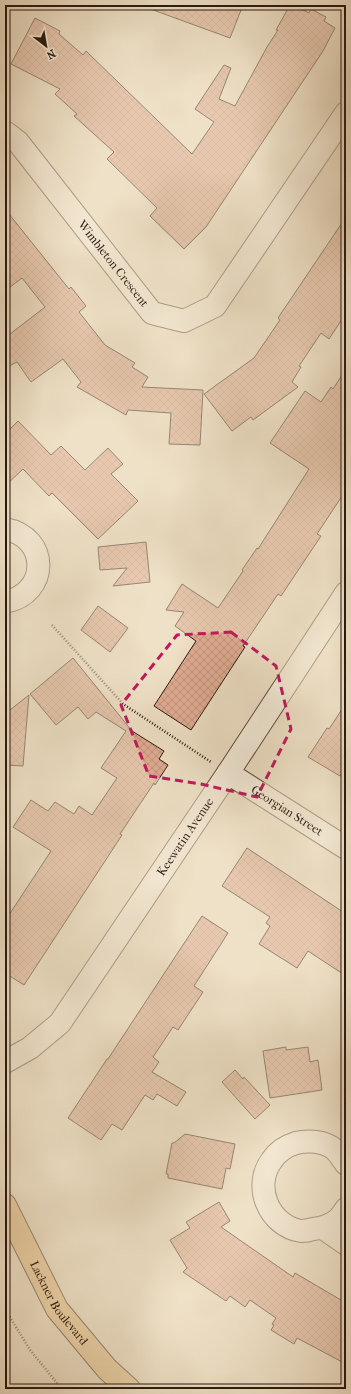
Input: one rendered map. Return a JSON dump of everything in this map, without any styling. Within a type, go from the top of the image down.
[{"type":"main road","name":"Lackner Boulevard","points":[[5,1205],[57,1309],[107,1369],[129,1389]]},
{"type":"street","name":"Wimbleton Crescent","points":[[5,132],[18,142],[152,313],[184,321],[215,306],[346,113]]},
{"type":"street","points":[[5,529],[15,531],[26,538],[34,548],[38,557],[38,570],[34,584],[26,594],[15,600],[5,602]]},
{"type":"street","name":"Keewatin Avenue","points":[[5,1062],[30,1048],[60,1023],[222,769],[346,593]]},
{"type":"street","name":"Georgian Street","points":[[222,769],[346,848]]},
{"type":"street","points":[[346,1164],[334,1149],[319,1142],[304,1141],[289,1145],[277,1153],[267,1166],[263,1181],[264,1197],[274,1217],[287,1226],[302,1231],[323,1228],[336,1221],[346,1209]]},
{"type":"street","points":[[323,1228],[346,1244]]},
{"type":"path","points":[[52,625],[123,704],[222,769]]},
{"type":"path","points":[[5,1309],[30,1350],[62,1389]]},
{"type":"highlighted area","points":[[231,632],[276,666],[291,729],[257,797],[201,784],[149,776],[121,705],[177,635]]},
{"type":"building","points":[[146,5],[243,5],[230,38],[145,7]]},
{"type":"building","points":[[290,5],[309,13],[311,9],[326,17],[324,21],[335,28],[323,51],[206,227],[184,249],[150,216],[157,208],[107,159],[114,152],[74,116],[77,114],[55,94],[60,89],[11,64],[35,18],[60,31],[59,34],[83,55],[86,51],[192,154],[214,122],[195,109],[224,65],[231,68],[219,99],[235,106],[267,47],[278,30],[276,30]]},
{"type":"building","points":[[5,209],[69,289],[71,287],[86,306],[79,312],[105,345],[135,363],[132,367],[148,377],[142,387],[203,390],[200,445],[169,444],[171,413],[128,410],[126,415],[77,387],[81,382],[63,359],[31,382],[17,362],[5,368],[5,338],[45,307],[22,278],[5,291]]},
{"type":"building","points":[[346,217],[346,313],[329,339],[321,333],[299,366],[301,367],[292,382],[298,387],[253,420],[251,417],[232,431],[204,394],[254,358],[280,320],[278,318]]},
{"type":"building","points":[[346,369],[346,490],[317,534],[321,536],[281,596],[278,594],[243,646],[245,647],[191,730],[154,706],[196,641],[175,626],[184,612],[166,610],[182,584],[218,608],[309,469],[270,443],[305,391],[321,402],[331,387],[333,389]]},
{"type":"building","points":[[18,421],[51,455],[61,446],[85,470],[108,448],[123,464],[111,474],[138,501],[98,539],[52,493],[49,496],[23,469],[5,486],[5,434]]},
{"type":"building","points":[[146,542],[150,582],[113,586],[127,568],[100,570],[98,547]]},
{"type":"building","points":[[98,606],[128,628],[110,652],[81,630]]},
{"type":"building","points":[[73,658],[132,731],[164,751],[159,759],[168,765],[155,785],[154,783],[120,834],[122,835],[24,985],[5,973],[5,921],[51,851],[13,827],[31,800],[48,811],[55,802],[74,814],[79,806],[92,815],[117,778],[101,768],[126,731],[96,712],[88,719],[78,707],[56,725],[30,694]]},
{"type":"building","points":[[29,695],[23,766],[5,765],[5,714]]},
{"type":"building","points":[[346,703],[346,767],[340,776],[308,757]]},
{"type":"building","points":[[247,848],[346,914],[346,976],[308,951],[297,968],[259,944],[270,926],[266,923],[270,917],[222,886]]},
{"type":"building","points":[[202,916],[228,933],[194,986],[203,992],[178,1030],[173,1027],[153,1057],[159,1062],[152,1072],[186,1092],[177,1106],[157,1094],[153,1100],[145,1095],[122,1130],[112,1124],[101,1140],[68,1118]]},
{"type":"building","points":[[286,1047],[286,1050],[308,1047],[310,1062],[318,1060],[322,1090],[270,1098],[263,1051]]},
{"type":"building","points":[[235,1070],[243,1079],[244,1077],[270,1105],[255,1119],[222,1082]]},
{"type":"building","points":[[185,1134],[235,1144],[230,1169],[226,1168],[222,1189],[168,1178],[168,1174],[166,1174],[172,1143]]},
{"type":"building","points":[[219,1202],[230,1221],[221,1227],[293,1277],[295,1273],[346,1303],[346,1364],[297,1338],[294,1344],[271,1330],[274,1325],[272,1324],[276,1318],[250,1300],[245,1307],[230,1296],[226,1301],[183,1272],[187,1268],[170,1240],[190,1228],[186,1222]]}]
